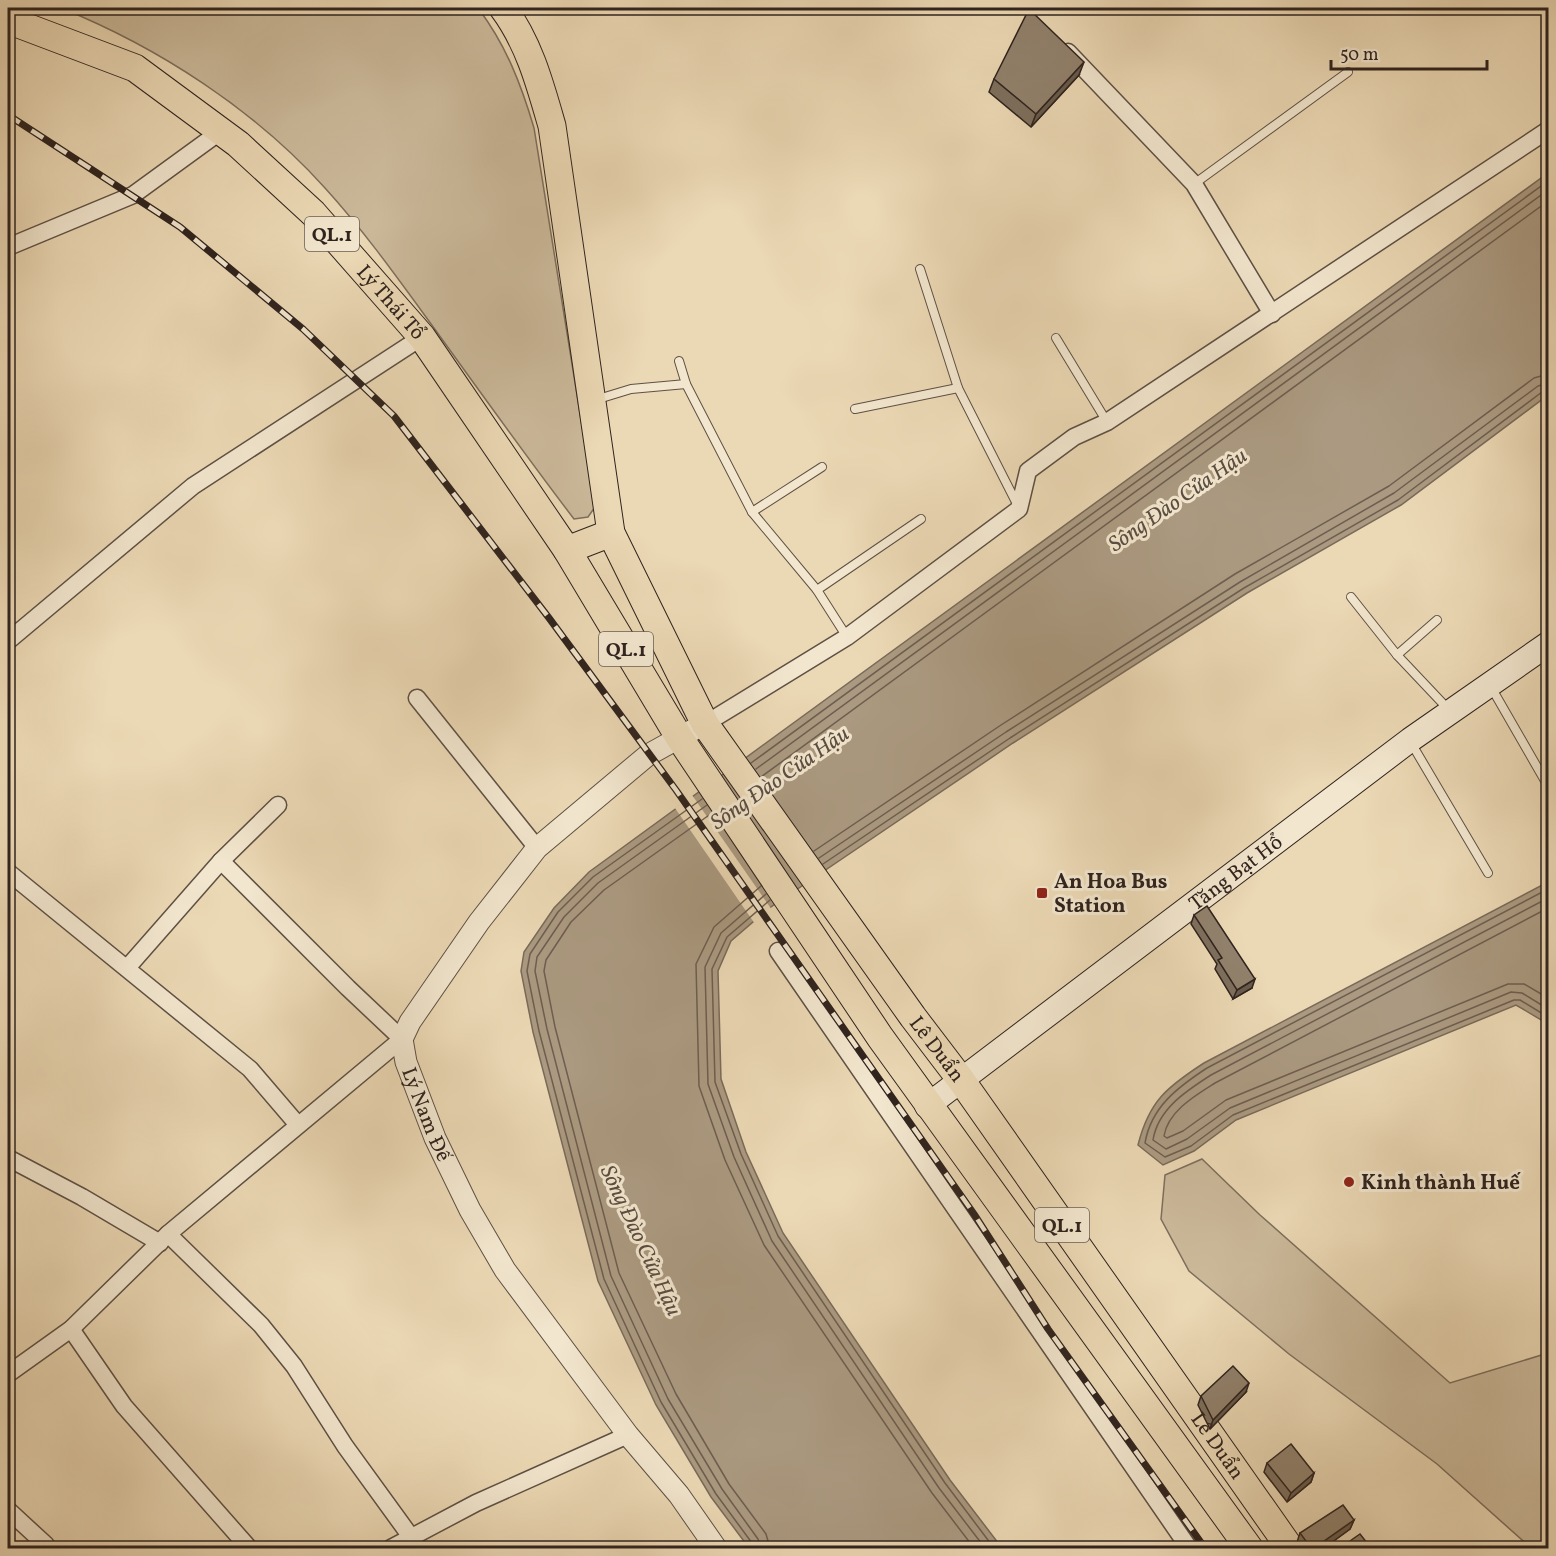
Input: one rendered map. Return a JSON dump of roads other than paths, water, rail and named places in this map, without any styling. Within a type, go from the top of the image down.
[{"type":"main road","name":"QL.1","points":[[503,8],[518,28],[537,72],[552,126],[610,534]]},
{"type":"main road","name":"Lý Thái Tổ","points":[[8,20],[135,68],[221,130],[313,213],[422,337],[567,550]]},
{"type":"main road","points":[[567,550],[610,534]]},
{"type":"main road","name":"Lê Duẩn","points":[[610,534],[709,731],[831,904],[961,1080],[1290,1548]]},
{"type":"main road","name":"Lê Duẩn","points":[[567,550],[683,742],[927,1106],[1250,1548]]},
{"type":"main road","name":"Tăng Bạt Hổ","points":[[927,1106],[1410,740],[1548,644]]},
{"type":"street","points":[[1058,41],[1194,184],[1272,314]]},
{"type":"street","points":[[8,247],[133,195],[221,130]]},
{"type":"street","points":[[709,731],[847,637],[1019,509],[1028,471],[1074,437],[1107,422],[1548,130]]},
{"type":"street","points":[[8,641],[193,486],[422,337]]},
{"type":"street","points":[[417,698],[537,848]]},
{"type":"street","name":"Lý Nam Đế","points":[[709,731],[648,754],[537,848],[479,922],[410,1022],[402,1039],[406,1062],[435,1138],[476,1220],[505,1270],[628,1435],[679,1495],[716,1548]]},
{"type":"street","points":[[127,968],[221,861],[278,805]]},
{"type":"street","points":[[8,1374],[71,1329],[164,1239],[402,1039],[221,861]]},
{"type":"street","points":[[8,872],[250,1069],[298,1125]]},
{"type":"street","points":[[778,951],[1190,1548]]},
{"type":"street","points":[[8,1158],[164,1239],[261,1324],[294,1366],[345,1446],[411,1537]]},
{"type":"street","points":[[71,1329],[124,1406],[249,1548]]},
{"type":"street","points":[[391,1548],[476,1503],[628,1435]]},
{"type":"street","points":[[8,1510],[46,1545]]},
{"type":"lane","points":[[1194,184],[1348,72]]},
{"type":"lane","points":[[920,269],[958,388],[1019,509]]},
{"type":"lane","points":[[1056,338],[1107,422]]},
{"type":"lane","points":[[679,361],[686,384],[752,512],[818,590],[847,637]]},
{"type":"lane","points":[[592,401],[631,389],[686,384]]},
{"type":"lane","points":[[855,409],[958,388]]},
{"type":"lane","points":[[752,512],[822,467]]},
{"type":"lane","points":[[818,590],[921,519]]},
{"type":"lane","points":[[1351,597],[1397,655],[1450,712]]},
{"type":"lane","points":[[1397,655],[1437,620]]},
{"type":"lane","points":[[1489,684],[1548,786]]},
{"type":"lane","points":[[1410,740],[1488,873]]},
{"type":"water","name":"Sông Đào Cửa Hậu","points":[[1548,173],[1548,395],[1401,505],[1247,593],[1013,743],[768,909],[731,941],[718,971],[721,1079],[746,1152],[783,1233],[950,1480],[1002,1548],[749,1548],[711,1497],[656,1405],[598,1281],[533,1032],[521,971],[524,952],[554,908],[589,872]]},
{"type":"water","points":[[1548,882],[1548,1024],[1516,1005],[1236,1120],[1194,1151],[1163,1165],[1138,1145],[1148,1117],[1161,1097],[1204,1063]]},
{"type":"railway","points":[[8,115],[180,227],[303,329],[394,416],[549,618],[676,790],[974,1214],[1048,1329],[1205,1548]]},
{"type":"place","name":"An Hoa Bus Station","points":[[1042,893]]},
{"type":"place","name":"Kinh thành Huế","points":[[1349,1182]]}]
